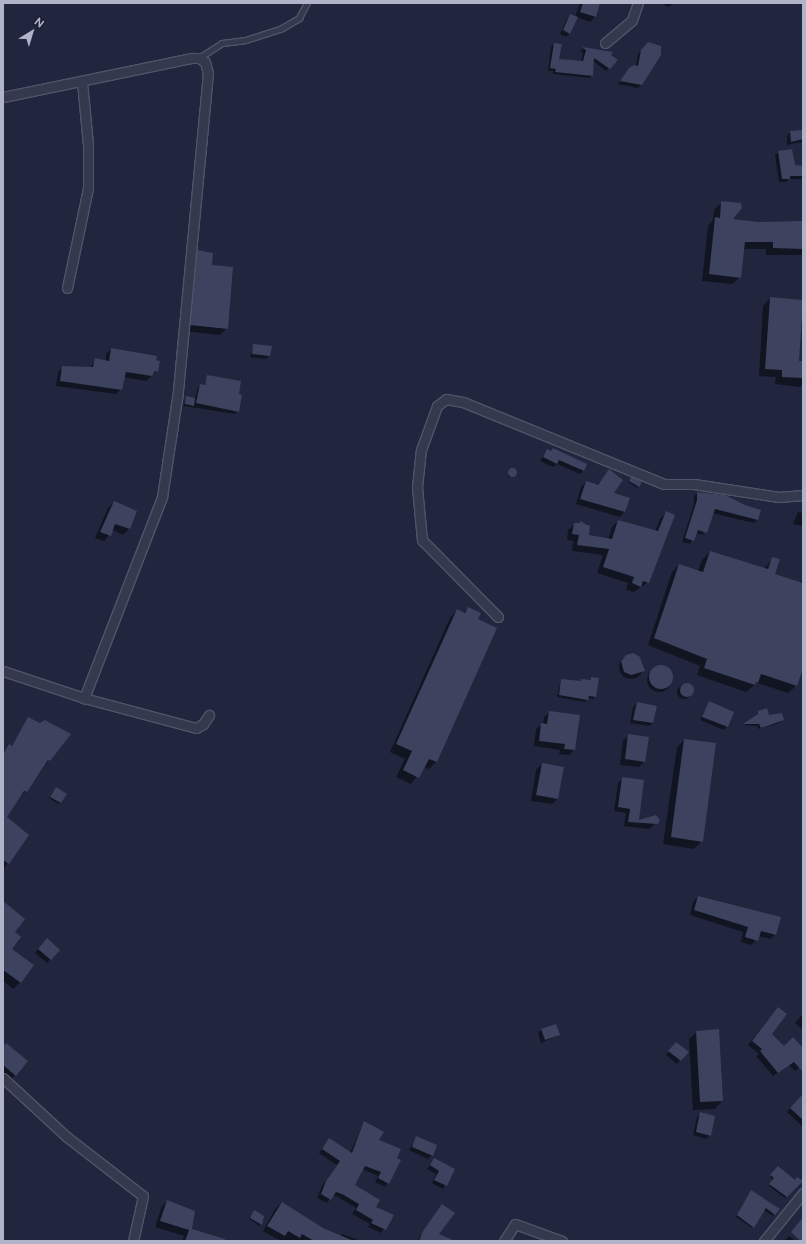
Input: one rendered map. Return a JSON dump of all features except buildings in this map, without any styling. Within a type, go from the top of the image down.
[{"type":"street","points":[[605,43],[632,20],[638,3]]},
{"type":"street","points":[[3,97],[82,80],[199,58],[205,62],[208,73],[177,398],[162,497],[84,698]]},
{"type":"street","points":[[67,288],[88,188],[88,145],[82,80]]},
{"type":"street","points":[[498,616],[422,540],[417,487],[421,450],[438,406],[446,399],[463,402],[664,484],[694,484],[779,497],[803,494]]},
{"type":"street","points":[[3,671],[84,698],[196,728],[203,724],[209,715]]},
{"type":"street","points":[[3,1078],[67,1137],[143,1196],[133,1241]]},
{"type":"street","points":[[764,1241],[803,1193]]},
{"type":"street","points":[[504,1241],[515,1224],[562,1241]]},
{"type":"lane","points":[[199,58],[222,43],[246,40],[282,28],[299,18],[307,3]]}]
